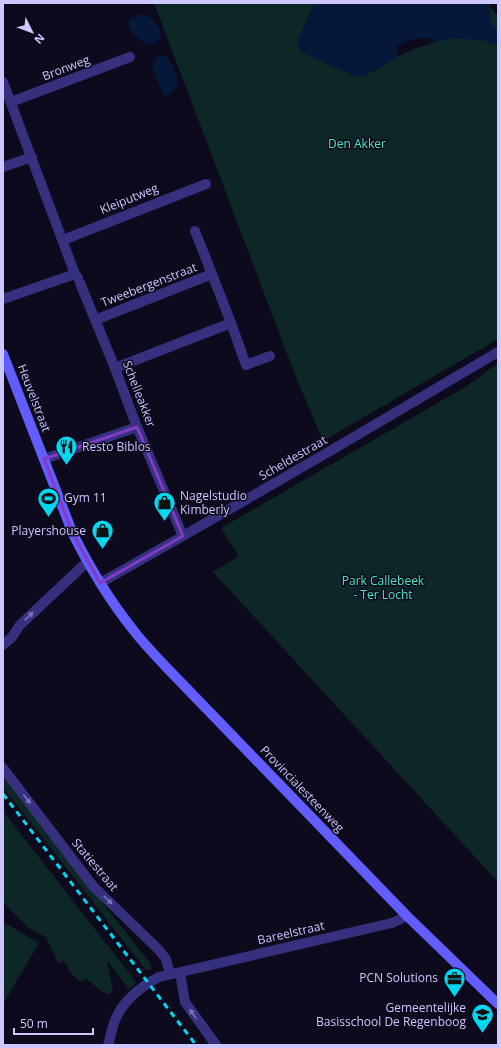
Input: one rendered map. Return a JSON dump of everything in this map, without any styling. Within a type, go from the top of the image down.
[{"type":"main road","name":"Heuvelstraat","points":[[3,356],[73,534],[87,562],[100,582]]},
{"type":"main road","name":"Provincialesteenweg","points":[[100,582],[134,632],[158,658],[407,916],[498,1004]]},
{"type":"street","name":"Bronweg","points":[[12,102],[130,57]]},
{"type":"street","name":"Schelleakker","points":[[3,82],[12,102],[63,240],[137,426],[184,536]]},
{"type":"street","points":[[3,168],[32,157]]},
{"type":"street","name":"Kleiputweg","points":[[63,240],[206,184]]},
{"type":"street","name":"Tweebergenstraat","points":[[196,231],[246,365],[270,356]]},
{"type":"street","name":"Tweebergenstraat","points":[[95,320],[212,274]]},
{"type":"street","points":[[3,299],[78,278]]},
{"type":"street","points":[[115,368],[231,323]]},
{"type":"street","name":"Scheldestraat","points":[[100,582],[184,536],[498,352]]},
{"type":"street","points":[[44,459],[137,426]]},
{"type":"street","points":[[3,645],[12,637],[20,625],[87,562]]},
{"type":"street","name":"Statiestraat","points":[[3,768],[93,886],[159,950],[166,959],[175,974],[185,1002],[216,1045]]},
{"type":"street","name":"Bareelstraat","points":[[108,1045],[116,1017],[123,1006],[148,983],[159,977],[392,923],[407,916]]},
{"type":"highlighted area","points":[[137,427],[183,536],[100,583],[73,534],[44,459]]},
{"type":"green space","name":"Den Akker","points":[[154,3],[486,3],[498,16],[498,339],[323,441],[294,372]]},
{"type":"green space","name":"Park Callebeek - Ter Locht","points":[[498,364],[498,882],[213,572],[239,556],[221,528],[467,386]]},
{"type":"green space","points":[[3,775],[150,963],[152,969],[146,970],[3,787]]},
{"type":"green space","points":[[3,811],[136,982],[129,989],[107,961],[113,990],[109,994],[103,992],[86,979],[80,982],[70,972],[64,961],[58,963],[46,937],[29,928],[6,906],[3,899]]},
{"type":"green space","points":[[3,922],[39,943],[3,1004]]},
{"type":"water","points":[[315,3],[486,3],[490,12],[491,22],[498,32],[498,45],[481,40],[452,38],[416,48],[362,77],[351,75],[300,51],[297,42]]},
{"type":"water","points":[[139,14],[144,14],[150,18],[158,25],[161,31],[159,40],[150,45],[143,42],[136,36],[129,26],[128,22],[132,17],[135,18]]},
{"type":"water","points":[[163,55],[169,59],[177,80],[177,86],[175,89],[165,96],[163,95],[152,64],[155,59]]},
{"type":"pier","points":[[419,38],[432,38],[434,43],[416,48],[398,56],[396,47],[407,41]]},
{"type":"railway","points":[[3,794],[196,1045]]},
{"type":"place","name":"Resto Biblos","points":[[67,466]]},
{"type":"place","name":"Gym 11","points":[[48,518]]},
{"type":"place","name":"Nagelstudio Kimberly","points":[[164,522]]},
{"type":"place","name":"Playershouse","points":[[102,550]]},
{"type":"place","name":"PCN Solutions","points":[[454,998]]},
{"type":"place","name":"Gemeentelijke Basisschool De Regenboog","points":[[482,1034]]}]
